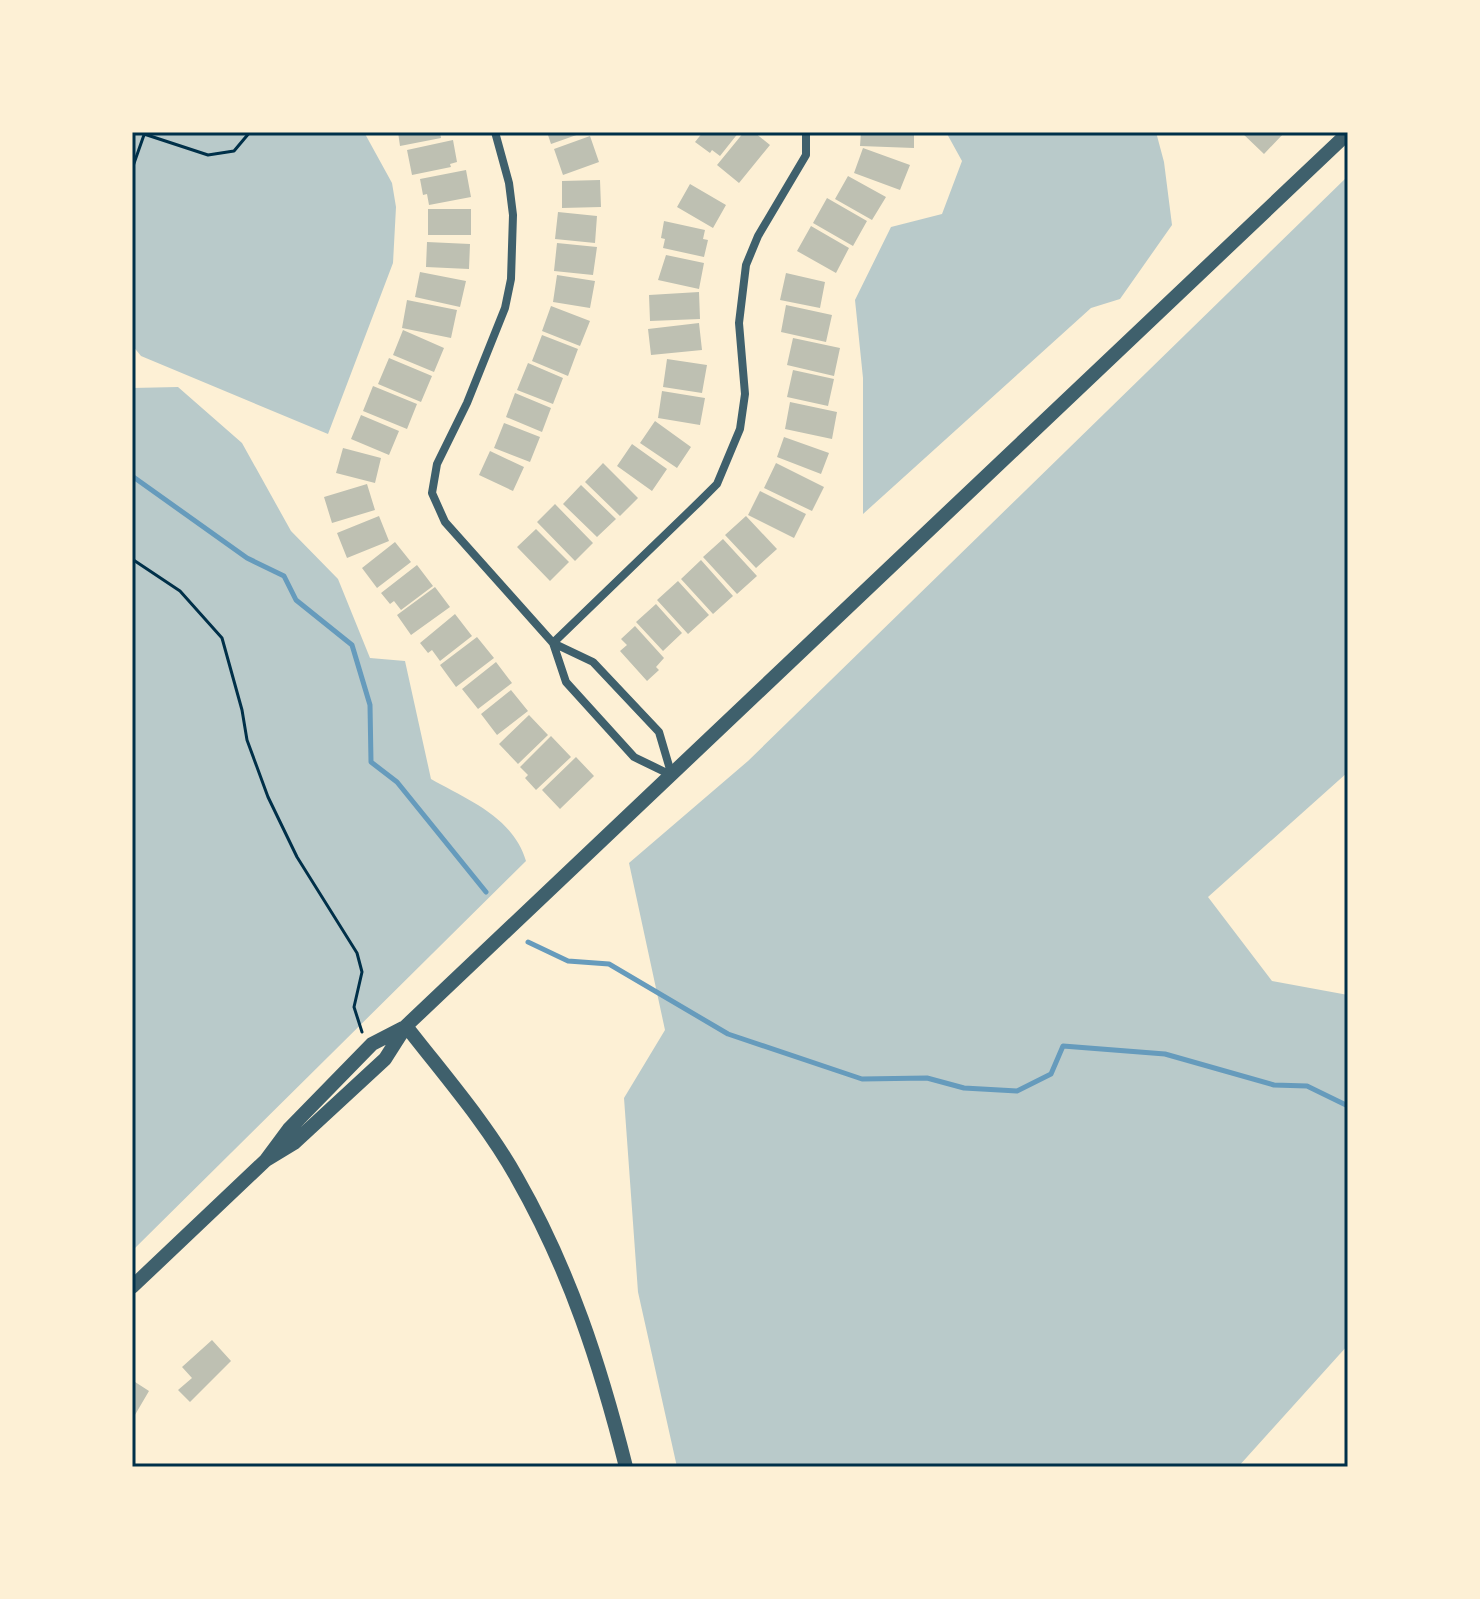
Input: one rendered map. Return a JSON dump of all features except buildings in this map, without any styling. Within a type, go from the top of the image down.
[{"type":"street","points":[[495,132],[507,171],[513,215],[511,279],[505,308],[467,403],[437,464],[432,493],[445,522],[553,643],[593,662],[659,732],[672,776]]},
{"type":"street","points":[[553,643],[717,484],[740,429],[745,394],[739,323],[746,265],[758,236],[806,155],[806,132]]},
{"type":"street","points":[[132,1287],[266,1160],[294,1143],[385,1059],[406,1026],[1348,133]]},
{"type":"street","points":[[553,643],[566,682],[634,757],[672,776]]},
{"type":"street","points":[[406,1026],[462,1097],[516,1176],[562,1265],[603,1377],[626,1467]]},
{"type":"path","points":[[132,169],[144,133],[208,155],[234,151],[250,132]]},
{"type":"path","points":[[132,559],[180,591],[222,638],[247,740],[268,797],[297,857],[357,953],[362,972],[354,1007],[365,1040]]},
{"type":"shaded area","points":[[132,132],[364,132],[392,183],[396,207],[393,263],[328,434],[141,356],[132,345]]},
{"type":"shaded area","points":[[946,132],[1156,132],[1164,162],[1172,225],[1120,299],[1091,308],[863,514],[863,378],[855,300],[891,227],[942,214],[962,161]]},
{"type":"shaded area","points":[[1348,176],[1348,772],[1208,897],[1272,981],[1348,995],[1348,1345],[1238,1467],[677,1467],[638,1292],[624,1098],[665,1030],[629,863],[748,761]]},
{"type":"shaded area","points":[[178,387],[242,443],[291,531],[338,579],[370,658],[405,661],[431,779],[500,821],[520,846],[526,861],[132,1251],[132,388]]},
{"type":"waterway","points":[[132,476],[247,558],[284,576],[296,600],[352,645],[370,705],[371,762],[397,782],[486,892]]},
{"type":"waterway","points":[[528,942],[568,961],[609,964],[728,1034],[862,1079],[927,1078],[964,1088],[1017,1091],[1051,1074],[1063,1046],[1165,1054],[1274,1085],[1307,1086],[1348,1106]]}]
